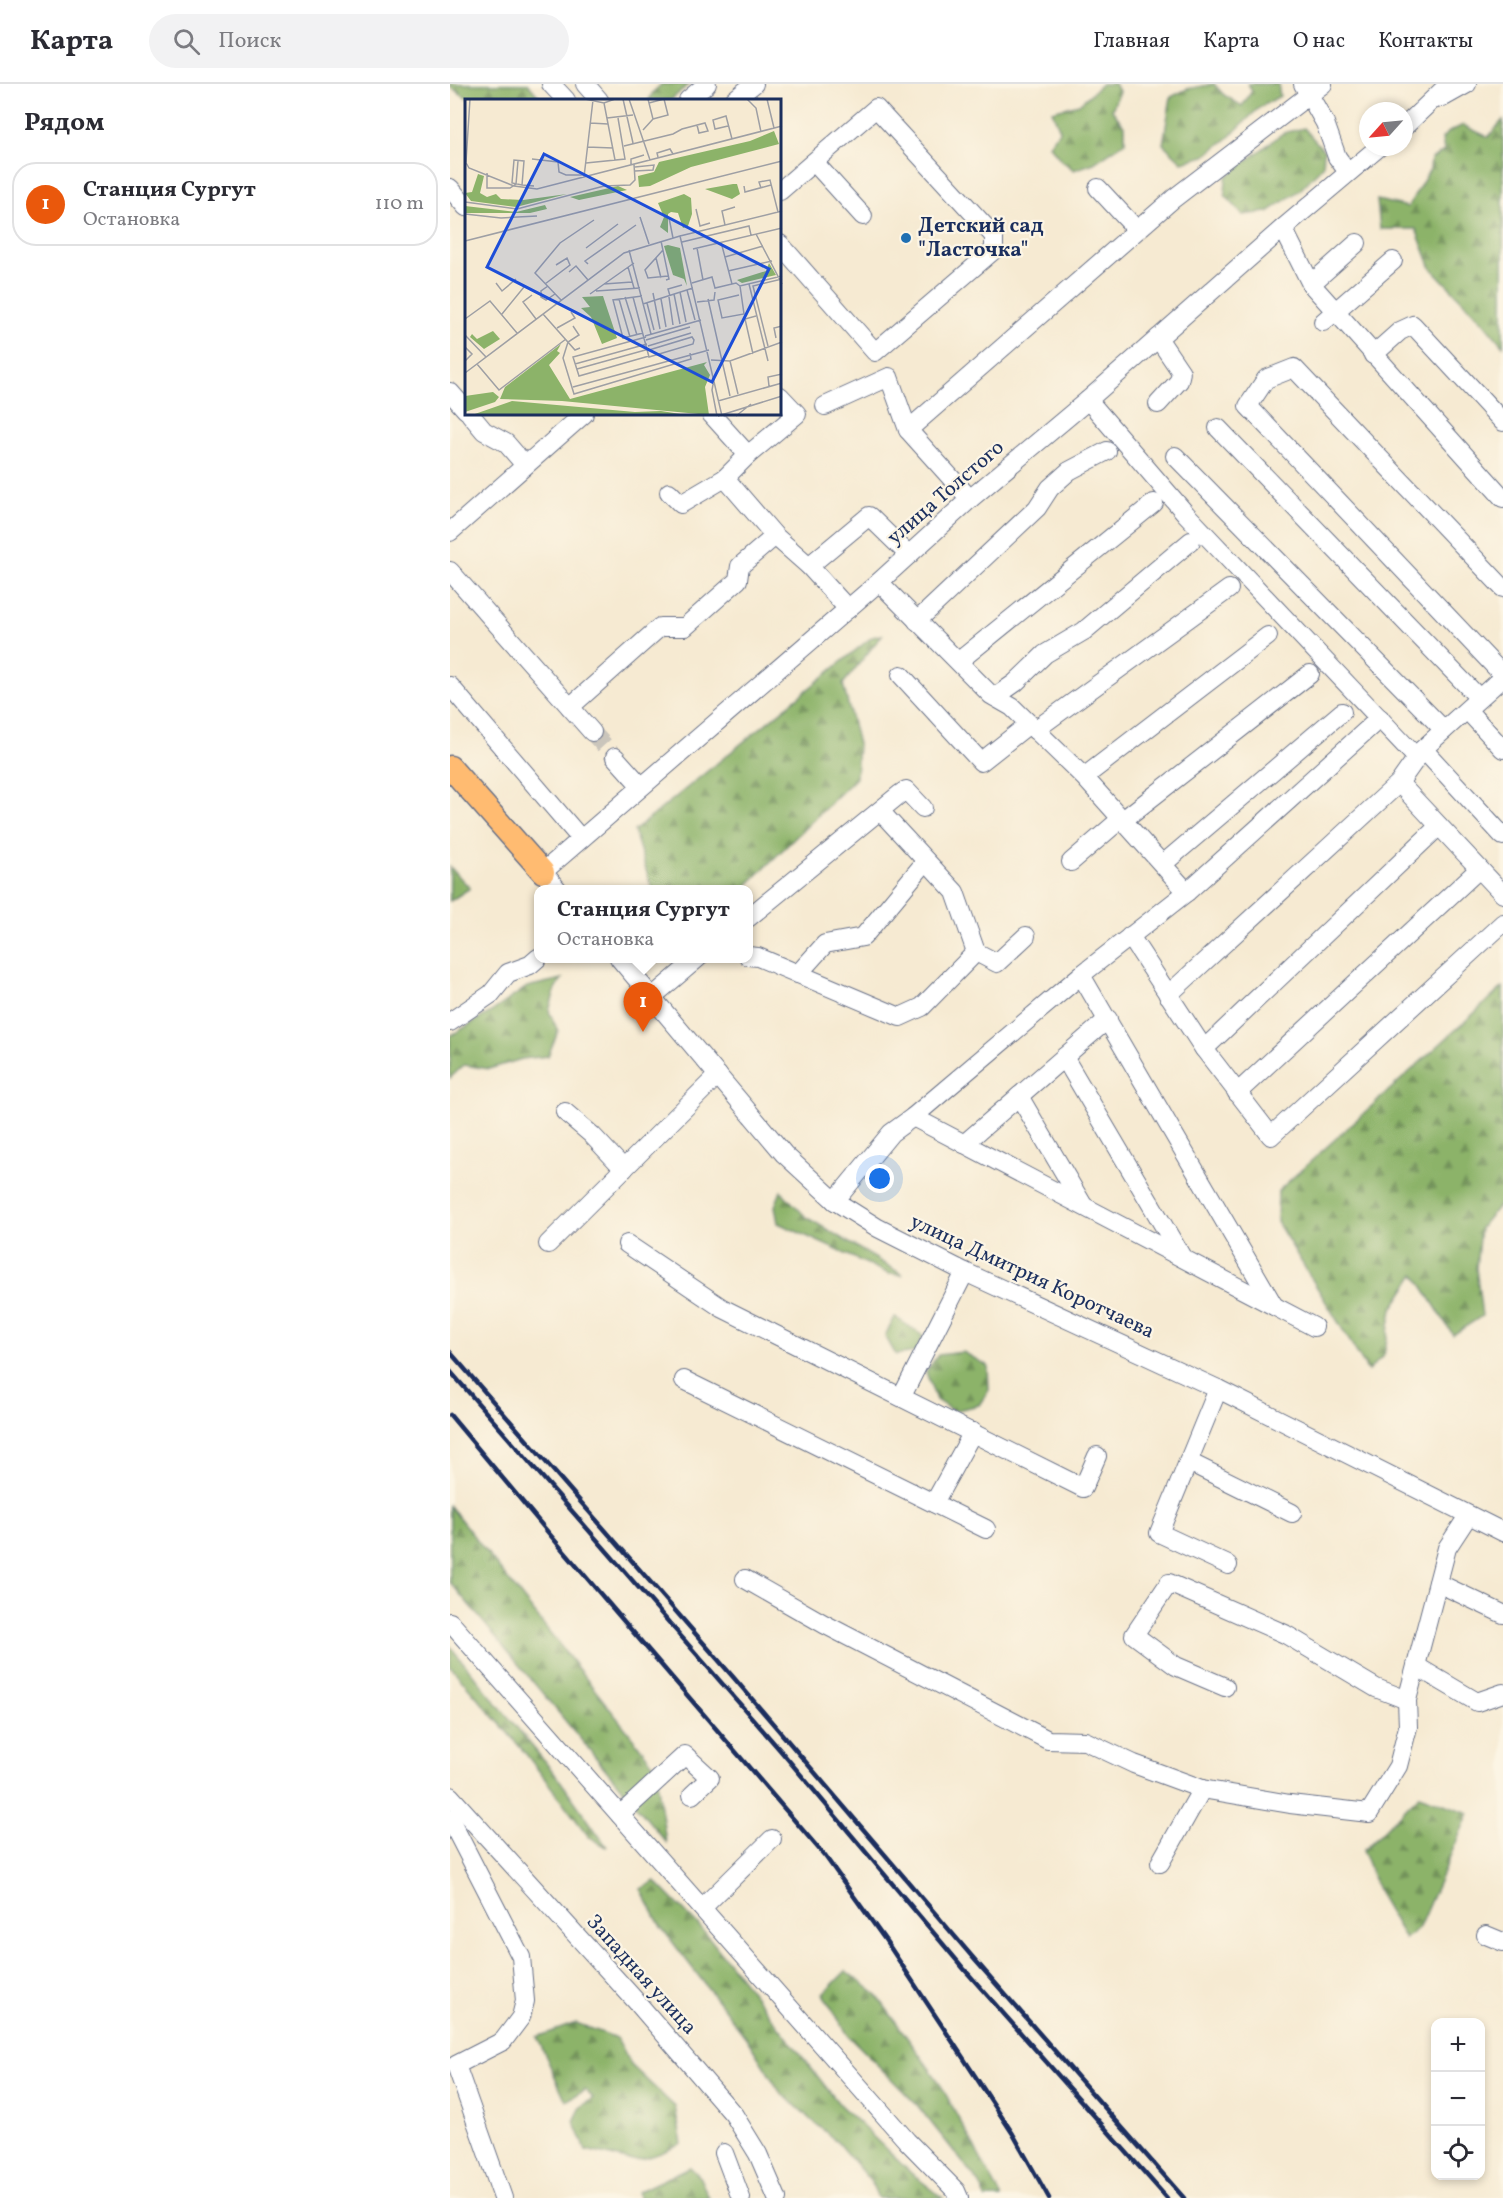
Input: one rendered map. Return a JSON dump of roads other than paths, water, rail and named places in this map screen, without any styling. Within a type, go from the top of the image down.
[{"type":"main road","points":[[453,775],[543,872]]},
{"type":"street","points":[[551,84],[565,99]]},
{"type":"street","points":[[585,84],[598,99]]},
{"type":"street","points":[[689,99],[706,84]]},
{"type":"street","points":[[735,99],[754,84]]},
{"type":"street","points":[[1413,120],[1467,84]]},
{"type":"street","points":[[1413,119],[1447,86]]},
{"type":"street","points":[[908,430],[1173,199],[1312,88],[1337,157],[1348,172]]},
{"type":"street","points":[[782,189],[876,108],[994,236],[994,250],[875,352],[782,246]]},
{"type":"street","name":"улица Толстого","points":[[543,872],[1368,156]]},
{"type":"street","points":[[814,162],[863,216]]},
{"type":"street","points":[[450,188],[465,206]]},
{"type":"street","points":[[1098,188],[1137,230]]},
{"type":"street","points":[[1283,228],[1329,316],[1373,355],[1503,498]]},
{"type":"street","points":[[1311,285],[1357,243]]},
{"type":"street","points":[[1329,316],[1393,261]]},
{"type":"street","points":[[1373,355],[1400,331],[1413,326],[1503,422]]},
{"type":"street","points":[[1158,338],[1180,372],[1179,381],[1158,404]]},
{"type":"street","points":[[1168,995],[1399,783],[1420,754],[1444,730],[1502,680],[1248,406],[1266,378],[1294,368],[1503,588]]},
{"type":"street","points":[[825,406],[889,377],[908,430],[970,499]]},
{"type":"street","points":[[450,392],[465,409]]},
{"type":"street","points":[[669,492],[681,504],[725,478],[748,455],[797,414],[782,398]]},
{"type":"street","points":[[1088,400],[1186,514],[1380,718],[1503,836]]},
{"type":"street","points":[[472,416],[484,430],[506,443],[525,465]]},
{"type":"street","points":[[450,532],[582,416]]},
{"type":"street","points":[[713,416],[748,455]]},
{"type":"street","points":[[1218,428],[1473,704],[1503,749]]},
{"type":"street","points":[[917,621],[1037,508],[1050,488],[1069,471],[1107,451]]},
{"type":"street","points":[[1175,456],[1444,730]]},
{"type":"street","points":[[725,478],[775,536],[809,566],[848,609]]},
{"type":"street","points":[[959,661],[1154,503]]},
{"type":"street","points":[[809,566],[869,516],[909,555]]},
{"type":"street","points":[[570,706],[660,627],[685,627],[738,580],[740,566],[775,536]]},
{"type":"street","points":[[995,697],[1015,683],[1045,654],[1084,631],[1191,541]]},
{"type":"street","points":[[450,571],[592,732]]},
{"type":"street","points":[[879,582],[995,697],[1012,707],[1084,777],[1187,892]]},
{"type":"street","points":[[901,675],[981,762],[1229,590]]},
{"type":"street","points":[[1084,777],[1268,636]]},
{"type":"street","points":[[1071,862],[1115,824],[1310,674]]},
{"type":"street","points":[[450,687],[581,839]]},
{"type":"street","points":[[1163,864],[1342,712]]},
{"type":"street","points":[[835,1201],[891,1133],[1081,975],[1187,892],[1380,718]]},
{"type":"street","points":[[615,757],[641,786]]},
{"type":"street","points":[[1399,783],[1503,894]]},
{"type":"street","points":[[753,914],[906,790],[923,808]]},
{"type":"street","points":[[880,811],[955,892],[975,952],[997,963],[1026,936]]},
{"type":"street","points":[[1204,1049],[1439,826]]},
{"type":"street","points":[[798,974],[825,944],[863,937],[926,861]]},
{"type":"street","points":[[1237,1093],[1479,869]]},
{"type":"street","points":[[543,872],[554,885]]},
{"type":"street","points":[[1130,936],[1204,1049],[1271,1136],[1503,923]]},
{"type":"street","points":[[753,956],[900,1017],[922,1007],[975,952]]},
{"type":"street","points":[[450,1022],[490,994],[508,973],[534,962]]},
{"type":"street","name":"улица Дмитрия Коротчаева","points":[[623,963],[784,1154],[835,1201],[878,1228],[965,1272],[1218,1389],[1503,1532]]},
{"type":"street","points":[[651,998],[692,963]]},
{"type":"street","points":[[1081,975],[1274,1306]]},
{"type":"street","points":[[964,1144],[1108,1019]]},
{"type":"street","points":[[1064,1057],[1183,1258]]},
{"type":"street","points":[[548,1245],[718,1075]]},
{"type":"street","points":[[1019,1096],[1083,1206]]},
{"type":"street","points":[[565,1112],[592,1135],[624,1168]]},
{"type":"street","points":[[913,1117],[1314,1327]]},
{"type":"street","points":[[627,1244],[722,1308],[1083,1488],[1097,1456]]},
{"type":"street","points":[[902,1396],[965,1272]]},
{"type":"street","points":[[684,1380],[986,1529]]},
{"type":"street","points":[[1218,1389],[1160,1533],[1228,1564]]},
{"type":"street","points":[[934,1503],[973,1432]]},
{"type":"street","points":[[1189,1462],[1292,1513]]},
{"type":"street","points":[[745,1579],[824,1624],[1048,1740],[1085,1741],[1134,1764],[1202,1789],[1290,1804],[1369,1813],[1398,1766],[1408,1727],[1407,1700],[1447,1548],[1468,1515]]},
{"type":"street","points":[[1225,1687],[1176,1666],[1134,1635],[1168,1583],[1285,1634],[1376,1688],[1407,1700]]},
{"type":"street","points":[[1438,1583],[1503,1614]]},
{"type":"street","points":[[450,1622],[907,2141],[956,2191],[959,2198]]},
{"type":"street","points":[[1416,1666],[1477,1702],[1503,1693]]},
{"type":"street","points":[[620,1815],[685,1755],[710,1778],[692,1795]]},
{"type":"street","points":[[1160,1863],[1202,1789]]},
{"type":"street","name":"Западная улица","points":[[450,1796],[454,1816],[635,2000],[734,2115],[758,2154],[777,2198]]},
{"type":"street","points":[[454,1816],[520,1958],[525,2001],[521,2017],[503,2041],[456,2065],[503,2198]]},
{"type":"street","points":[[702,1908],[772,1839]]},
{"type":"street","points":[[1486,1935],[1503,1942]]},
{"type":"street","points":[[724,2154],[741,2198]]},
{"type":"tunnel","points":[[592,732],[615,757]]},
{"type":"railway","points":[[450,1352],[734,1678],[975,1960],[1184,2198]]},
{"type":"railway","points":[[450,1371],[780,1750],[964,1969],[1167,2198]]},
{"type":"railway","points":[[450,1415],[825,1856],[886,1941],[964,2059],[1013,2134],[1049,2198]]},
{"type":"place","name":"Детский сад \"Ласточка\"","points":[[906,238]]},
{"type":"place","name":"Станция Сургут","points":[[643,1032]]}]
